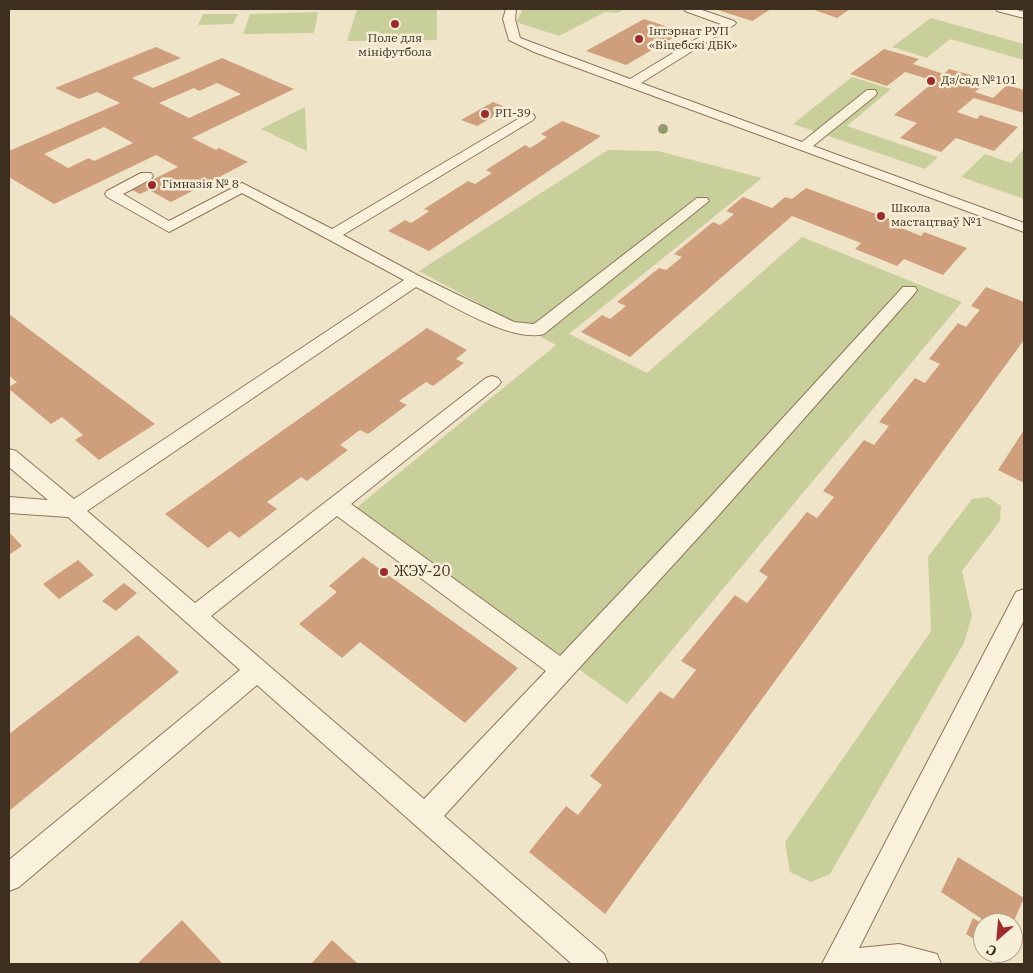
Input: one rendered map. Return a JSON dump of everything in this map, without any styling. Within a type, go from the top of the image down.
[{"type":"lane","points":[[511,9],[509,19],[515,40],[538,50],[633,83],[1024,228]]},
{"type":"lane","points":[[633,83],[730,23],[689,9]]},
{"type":"lane","points":[[1001,9],[1024,15]]},
{"type":"lane","points":[[804,147],[871,94]]},
{"type":"lane","points":[[332,235],[528,117]]},
{"type":"lane","points":[[146,176],[112,194],[169,227],[242,187],[416,280],[510,327],[538,330],[702,201]]},
{"type":"lane","points":[[9,505],[73,510],[416,280]]},
{"type":"lane","points":[[425,817],[710,511],[909,290]]},
{"type":"lane","points":[[195,616],[492,382]]},
{"type":"lane","points":[[9,456],[594,964]]},
{"type":"lane","points":[[337,505],[562,670]]},
{"type":"lane","points":[[836,964],[1024,598]]},
{"type":"lane","points":[[9,877],[257,670]]},
{"type":"lane","points":[[851,964],[900,961],[927,964]]},
{"type":"green space","name":"Поле для мініфутбола","points":[[357,9],[437,9],[437,40],[347,41]]},
{"type":"green space","points":[[523,9],[625,9],[617,13],[605,12],[559,36],[516,22]]},
{"type":"green space","points":[[318,12],[314,33],[243,34],[250,14]]},
{"type":"green space","points":[[203,14],[238,14],[233,24],[198,25]]},
{"type":"green space","points":[[931,18],[1024,44],[1024,60],[950,39],[927,58],[892,47]]},
{"type":"green space","points":[[852,77],[891,89],[847,126],[938,157],[925,169],[793,124]]},
{"type":"green space","points":[[305,107],[307,151],[261,129]]},
{"type":"green space","points":[[1024,149],[1024,199],[961,177],[985,154],[1011,163]]},
{"type":"green space","points":[[608,150],[658,151],[762,178],[569,334],[647,373],[802,237],[962,302],[627,704],[356,508],[556,345],[419,271]]},
{"type":"green space","points":[[988,497],[1001,506],[1000,521],[962,571],[972,616],[964,643],[830,874],[811,882],[790,872],[785,842],[931,631],[928,557],[972,499]]},
{"type":"building","points":[[715,9],[771,9],[752,21]]},
{"type":"building","points":[[812,9],[850,9],[837,18]]},
{"type":"building","name":"Інтэрнат РУП «Віцебскі ДБК»","points":[[644,19],[683,32],[626,65],[586,51]]},
{"type":"building","points":[[156,47],[181,58],[132,78],[153,88],[222,58],[294,89],[192,138],[216,150],[219,148],[248,162],[171,202],[149,190],[140,194],[132,190],[178,167],[156,155],[54,204],[9,177],[9,151],[120,103],[97,92],[79,99],[55,88]],"holes":[[[217,83],[241,94],[189,118],[159,103],[194,88],[199,91]],[[104,127],[133,143],[94,161],[89,158],[68,168],[44,154]]]},
{"type":"building","points":[[884,49],[919,59],[913,64],[944,74],[949,69],[989,80],[975,92],[993,98],[1007,85],[1024,90],[1024,113],[974,98],[957,112],[977,119],[980,115],[1018,127],[994,151],[956,138],[941,152],[900,138],[917,123],[894,115],[935,81],[905,72],[887,86],[850,74]]},
{"type":"building","name":"РП-39","points":[[493,102],[508,108],[477,126],[461,120]]},
{"type":"building","points":[[562,121],[601,136],[429,251],[388,231],[405,220],[411,223],[429,211],[424,209],[468,181],[475,184],[492,173],[486,170],[525,145],[530,148],[538,143],[547,137],[541,134]]},
{"type":"building","points":[[806,188],[892,220],[889,223],[921,236],[924,232],[967,248],[943,275],[904,259],[897,266],[855,249],[861,243],[792,216],[630,357],[581,332],[602,315],[610,319],[626,306],[617,302],[659,268],[666,270],[682,257],[674,254],[713,222],[720,225],[727,220],[734,214],[726,211],[743,197],[772,208],[785,197],[792,199]]},
{"type":"building","points":[[986,287],[1024,302],[1024,340],[605,914],[529,852],[566,806],[578,815],[602,785],[590,776],[660,691],[673,699],[696,670],[681,661],[735,595],[747,603],[768,577],[759,571],[807,512],[817,518],[834,497],[823,491],[864,440],[874,445],[889,426],[879,422],[915,378],[925,383],[940,364],[929,359],[958,323],[966,327],[980,310],[971,306]]},
{"type":"building","points":[[9,314],[155,424],[99,460],[75,440],[83,435],[62,417],[51,424],[9,389],[9,387],[17,382],[9,376]]},
{"type":"building","points":[[427,328],[467,350],[456,359],[464,363],[433,386],[426,382],[399,401],[407,405],[368,434],[360,430],[340,445],[348,450],[307,481],[301,477],[267,502],[277,509],[239,538],[230,531],[208,548],[165,514]]},
{"type":"building","points":[[1024,430],[1024,483],[998,470]]},
{"type":"building","points":[[9,532],[22,546],[9,555]]},
{"type":"building","points":[[363,557],[518,668],[465,723],[360,642],[342,658],[299,624],[337,592],[329,586]]},
{"type":"building","points":[[78,560],[94,575],[59,599],[43,584]]},
{"type":"building","points":[[124,583],[137,593],[116,611],[102,601]]},
{"type":"building","points":[[138,635],[179,672],[9,811],[9,734]]},
{"type":"building","points":[[958,857],[1024,898],[1017,913],[973,913],[941,892]]},
{"type":"building","points":[[973,918],[973,939],[966,934]]},
{"type":"building","points":[[182,920],[223,964],[137,964]]},
{"type":"building","points":[[332,940],[358,964],[311,964]]},
{"type":"place","name":"Поле для мініфутбола","points":[[395,24]]},
{"type":"place","name":"Інтэрнат РУП «Віцебскі ДБК»","points":[[639,39]]},
{"type":"place","name":"Дз/сад №101","points":[[931,81]]},
{"type":"place","name":"РП-39","points":[[485,114]]},
{"type":"place","name":"Гімназія № 8","points":[[152,185]]},
{"type":"place","name":"Школа мастацтваў №1","points":[[881,216]]},
{"type":"place","name":"ЖЭУ-20","points":[[384,572]]}]
